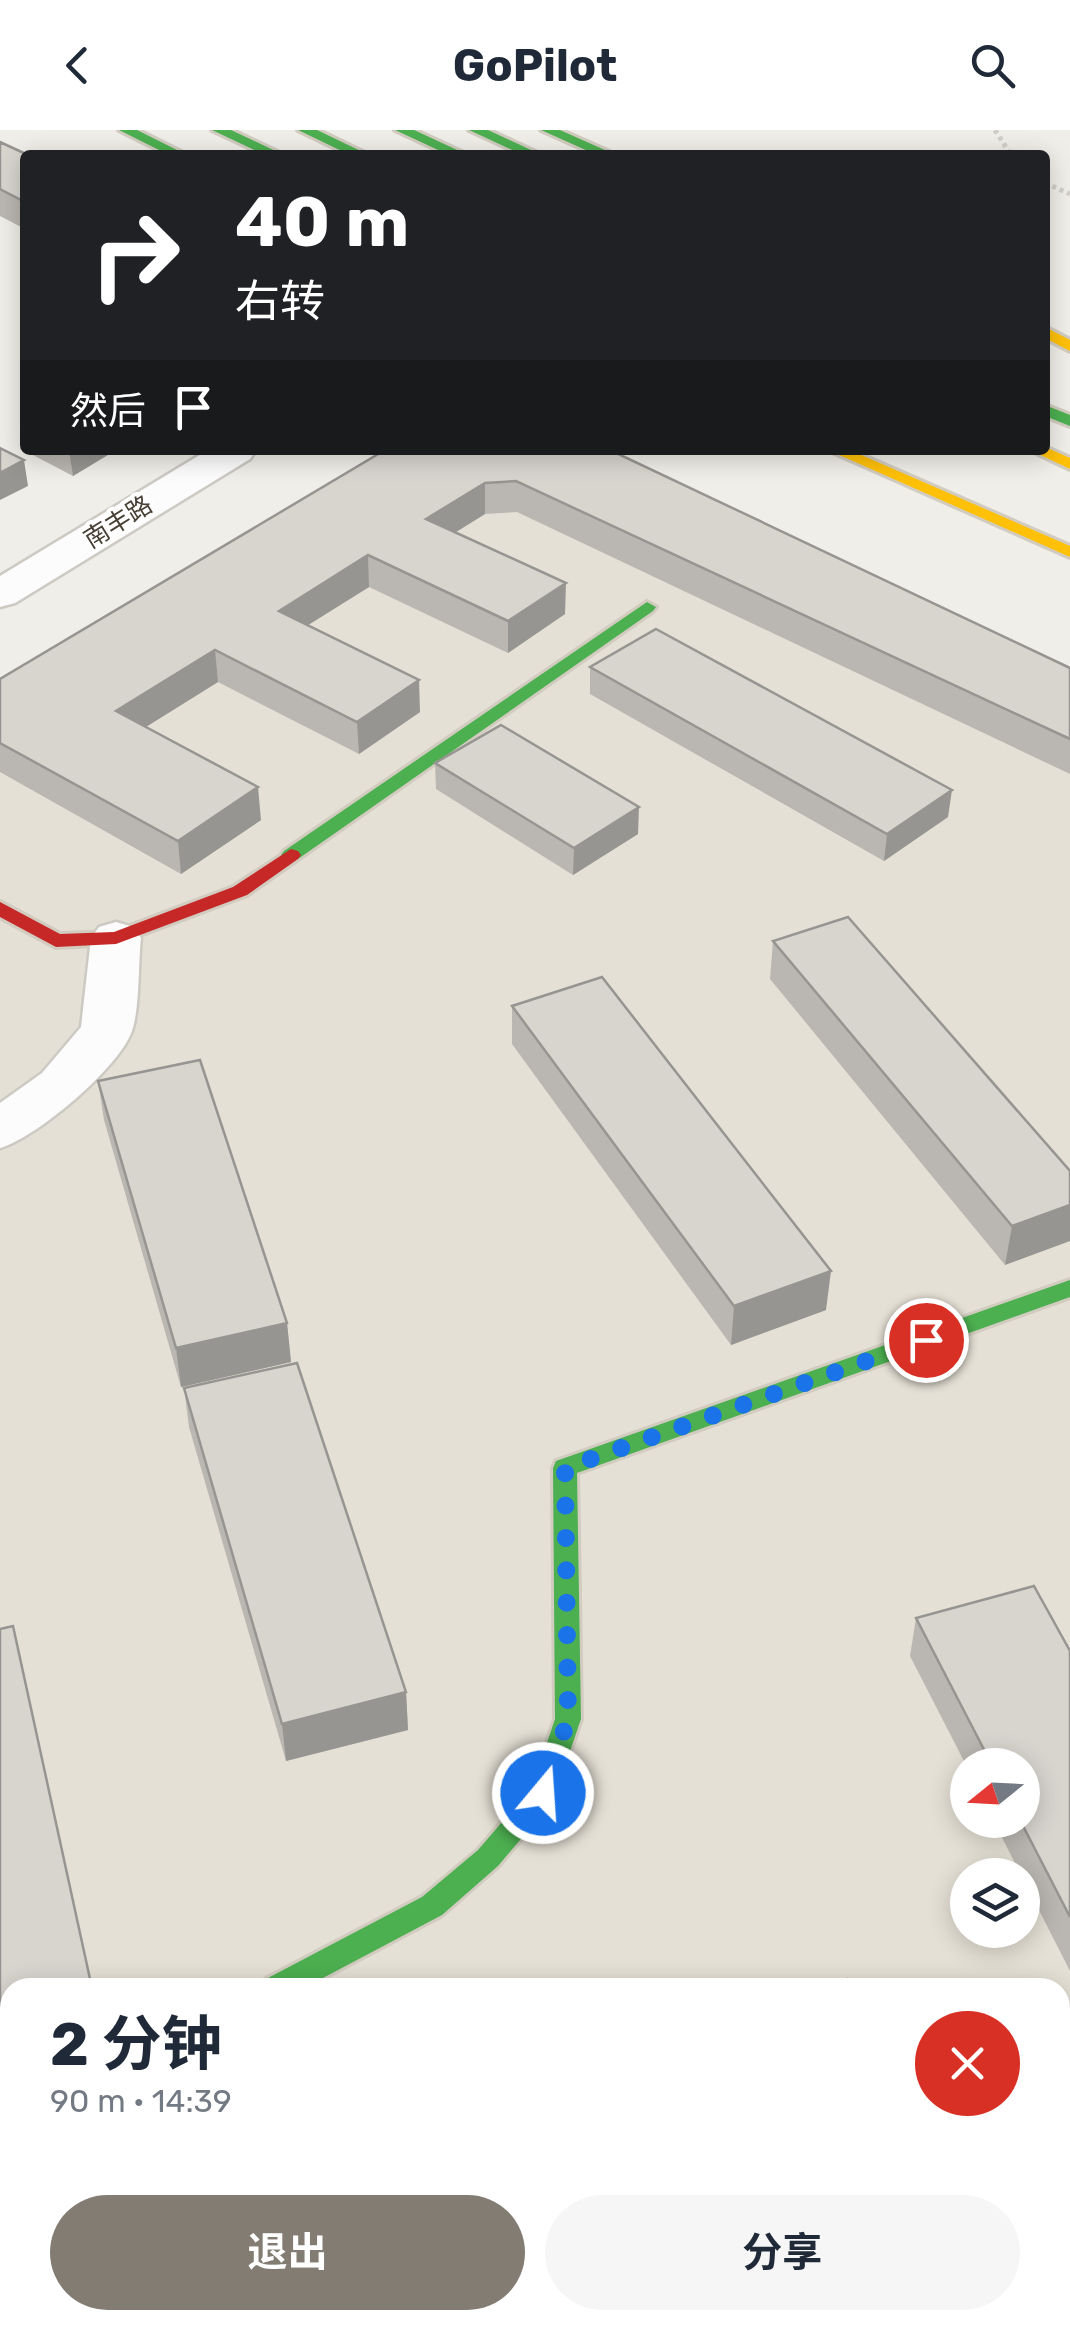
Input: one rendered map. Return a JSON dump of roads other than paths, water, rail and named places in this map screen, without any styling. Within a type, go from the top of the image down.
[{"type":"main road","points":[[126,130],[169,150]]},
{"type":"main road","points":[[220,130],[266,150]]},
{"type":"main road","points":[[304,130],[350,150]]},
{"type":"main road","points":[[402,130],[449,150]]},
{"type":"main road","points":[[476,130],[524,150]]},
{"type":"main road","points":[[548,130],[597,150]]},
{"type":"main road","points":[[847,455],[1070,552]]},
{"type":"main road","points":[[0,908],[56,941],[116,938],[240,891],[648,606]]},
{"type":"main road","points":[[295,1978],[432,1906],[488,1858],[543,1793],[568,1719],[565,1468],[1070,1288]]},
{"type":"street","name":"南丰路","points":[[0,594],[228,455]]},
{"type":"street","points":[[0,1130],[60,1086],[106,1030],[116,938]]}]
